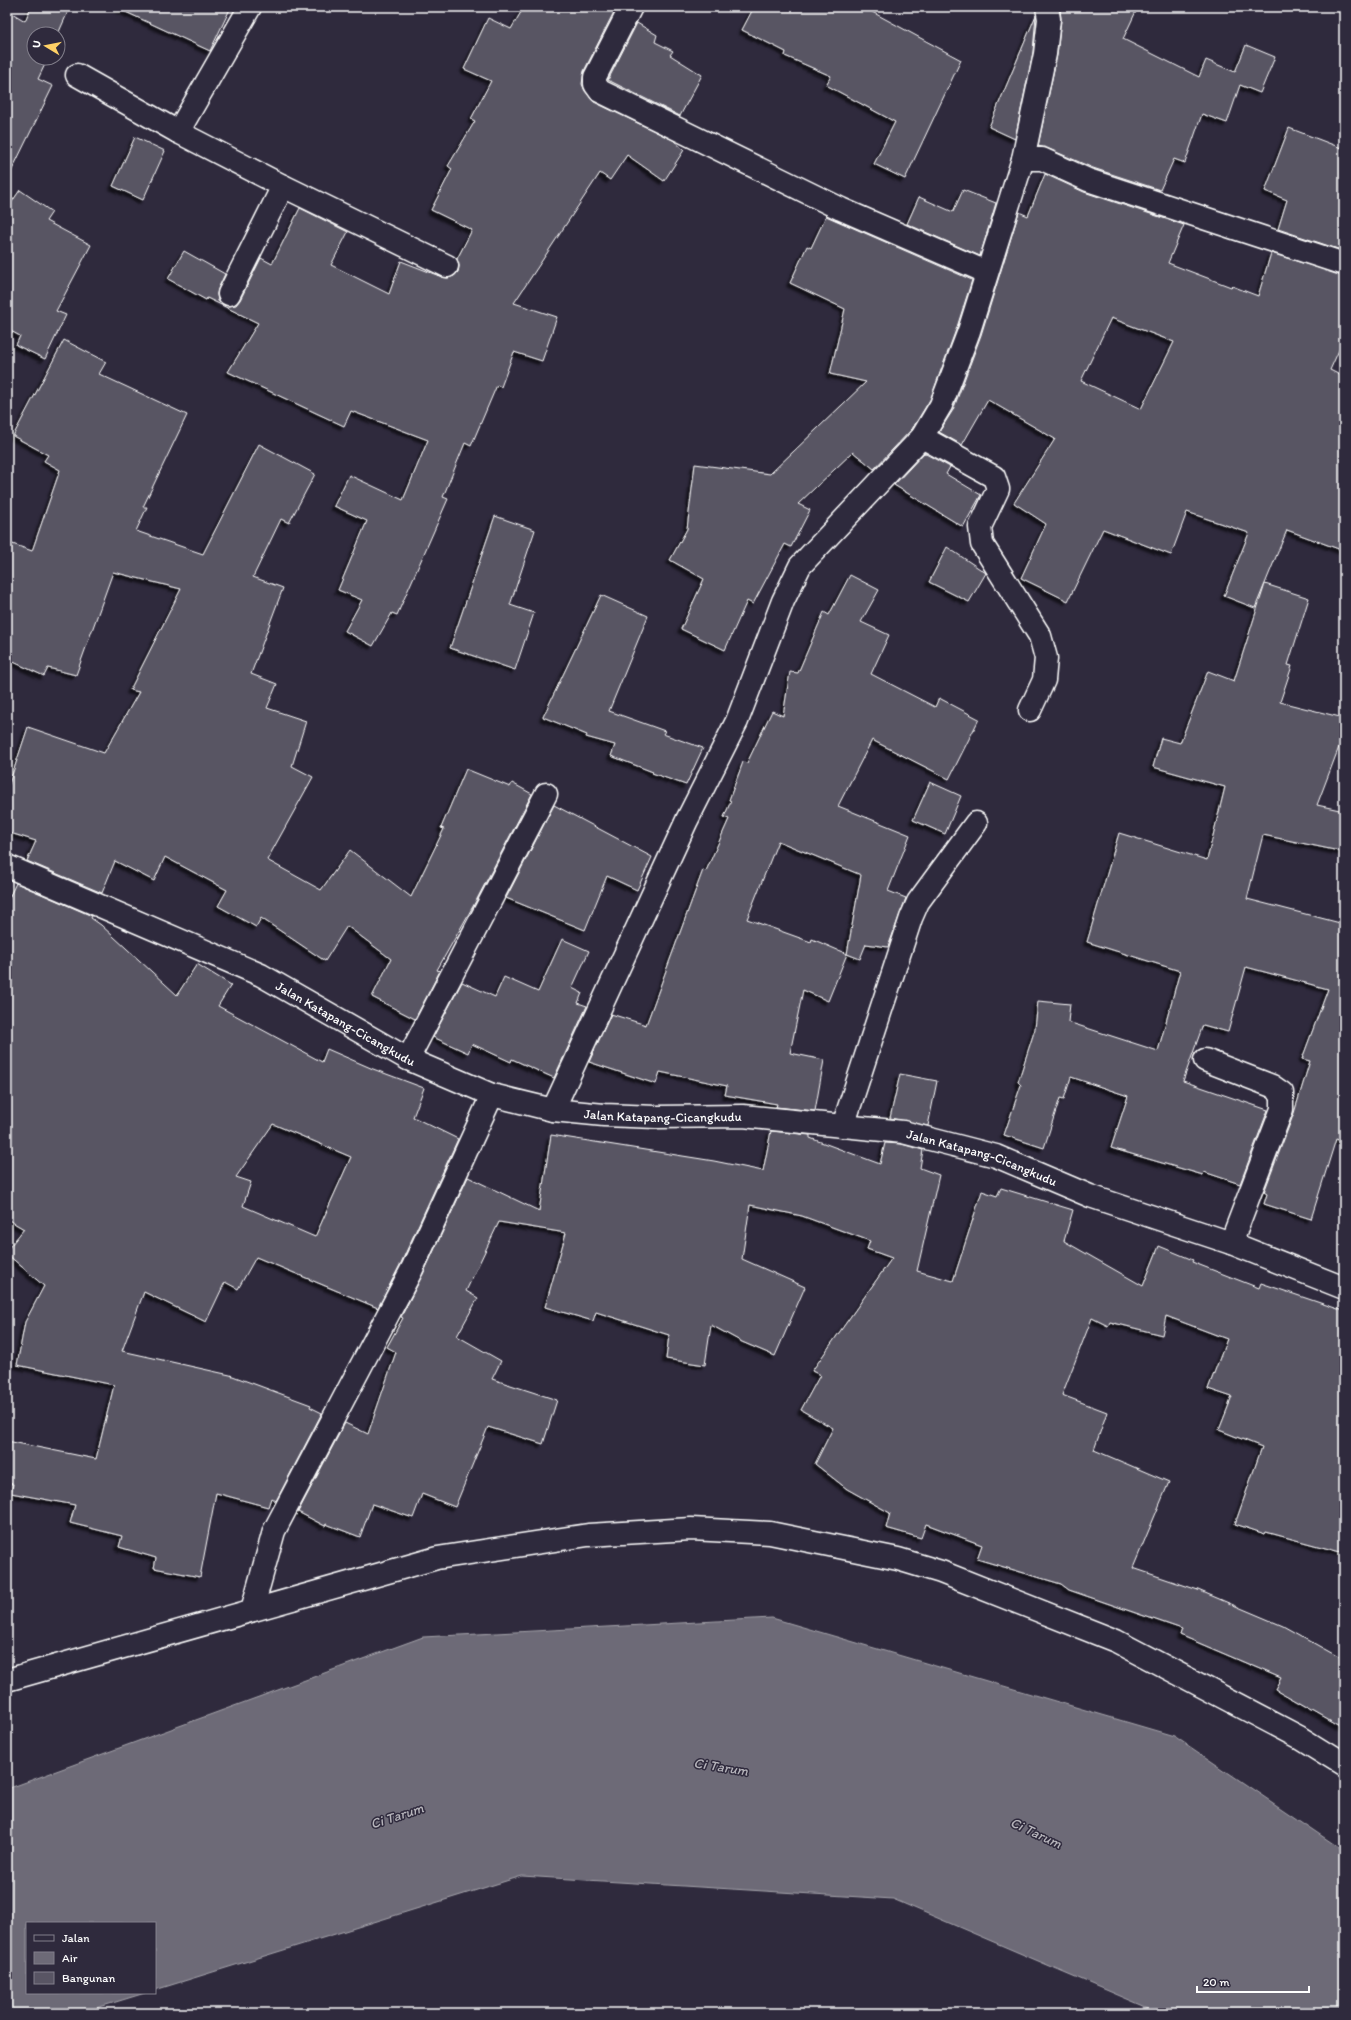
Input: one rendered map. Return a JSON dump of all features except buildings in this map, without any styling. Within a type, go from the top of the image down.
[{"type":"street","points":[[178,132],[250,7]]},
{"type":"street","points":[[631,7],[595,77],[595,84],[600,91],[841,209],[986,272]]},
{"type":"street","points":[[553,1110],[684,828],[737,721],[783,602],[800,566],[922,436],[941,405],[969,331],[986,272],[1023,159],[1045,54],[1049,19],[1047,7]]},
{"type":"street","points":[[76,75],[178,132],[283,186],[447,266]]},
{"type":"street","points":[[1023,159],[1042,159],[1088,180],[1344,264]]},
{"type":"street","points":[[229,294],[283,186]]},
{"type":"street","points":[[922,436],[994,477],[998,490],[980,527],[982,544],[1040,636],[1046,658],[1044,680],[1030,710]]},
{"type":"street","points":[[408,1059],[546,794]]},
{"type":"street","points":[[843,1126],[911,918],[918,902],[976,823]]},
{"type":"street","name":"Jalan Katapang-Cicangkudu","points":[[7,866],[261,975],[408,1059],[492,1095],[553,1110],[604,1115],[656,1117],[744,1116],[903,1132],[996,1156],[1090,1196],[1231,1243],[1344,1288]]},
{"type":"street","points":[[1205,1060],[1272,1086],[1282,1093],[1282,1109],[1231,1243]]},
{"type":"street","points":[[252,1610],[274,1531],[412,1269],[492,1095]]},
{"type":"street","points":[[7,1680],[436,1558],[580,1536],[691,1529],[770,1533],[898,1560],[941,1572],[1064,1620],[1123,1645],[1299,1737],[1344,1765]]},
{"type":"water","name":"Ci Tarum","points":[[772,1618],[1174,1736],[1344,1851],[1344,2013],[1160,2013],[893,1899],[522,1876],[156,1990],[156,1922],[26,1922],[26,1994],[142,1994],[80,2013],[7,2013],[7,1789],[423,1637]]}]
